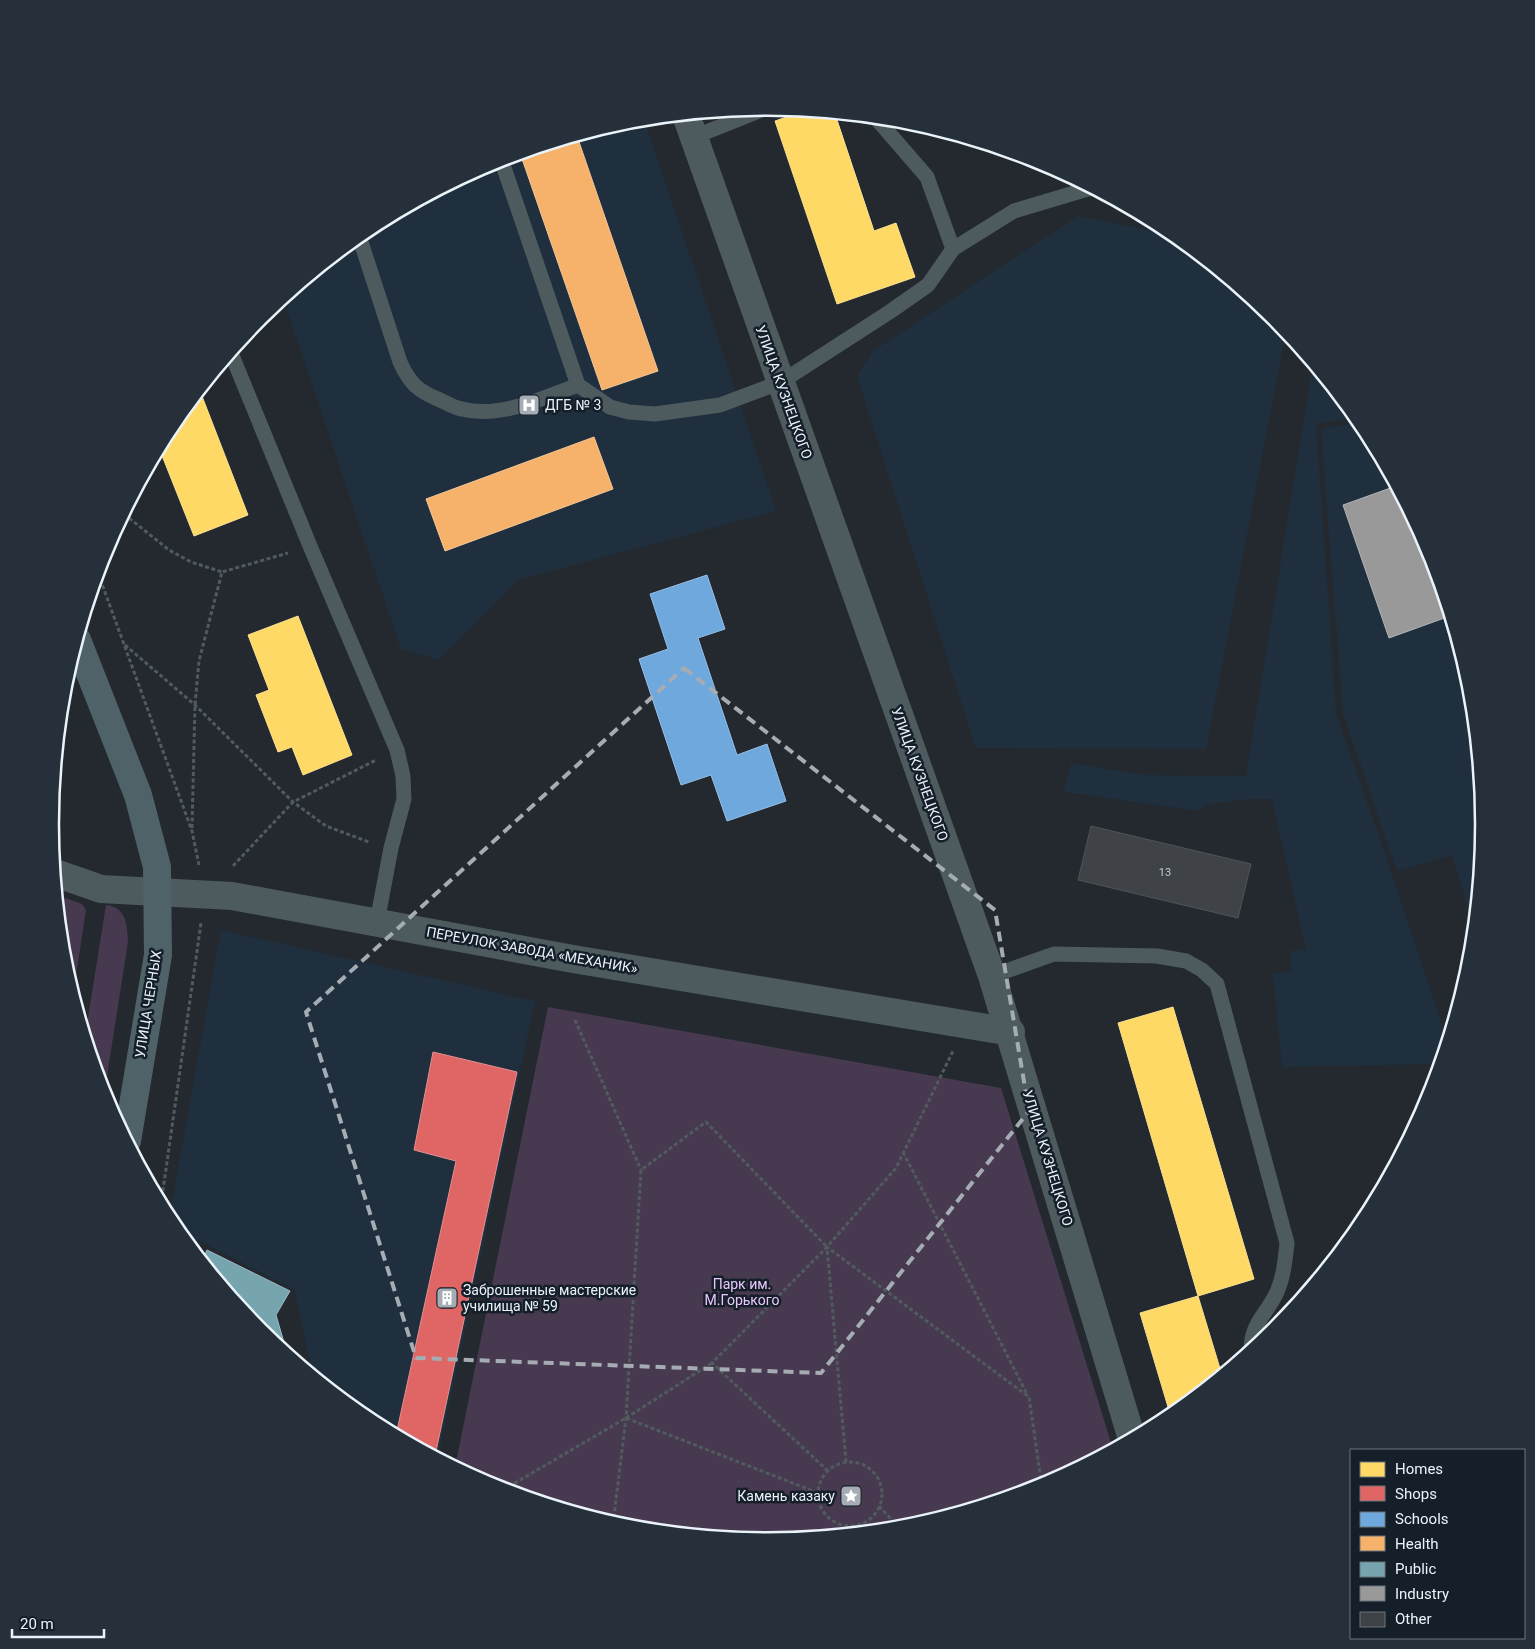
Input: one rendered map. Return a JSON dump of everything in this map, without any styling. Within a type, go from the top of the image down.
[{"type":"main road","name":"УЛИЦА ЧЕРНЫХ","points":[[81,650],[138,795],[157,867],[158,955],[129,1131]]},
{"type":"street","name":"УЛИЦА КУЗНЕЦКОГО","points":[[690,126],[1011,1032],[1130,1433]]},
{"type":"street","name":"ПЕРЕУЛОК ЗАВОДА «МЕХАНИК»","points":[[60,875],[101,889],[158,894],[184,892],[232,896],[573,959],[1011,1032]]},
{"type":"lane","points":[[690,126],[728,117]]},
{"type":"lane","points":[[882,125],[927,177],[953,249]]},
{"type":"lane","points":[[504,167],[578,385],[610,407],[629,412],[655,414],[720,406],[781,382],[928,285],[953,249],[1014,212],[1084,191]]},
{"type":"lane","points":[[362,244],[400,362],[408,380],[423,393],[462,410],[491,410],[519,407],[578,385]]},
{"type":"lane","points":[[233,359],[310,546],[397,750],[403,776],[404,799],[391,848],[377,922]]},
{"type":"lane","points":[[992,976],[1054,954],[1157,956],[1186,961],[1202,970],[1217,984],[1287,1243],[1284,1270],[1276,1294],[1258,1319],[1252,1332],[1251,1342]]},
{"type":"path","points":[[129,518],[169,550],[191,562],[222,572],[310,546]]},
{"type":"path","points":[[192,831],[195,705],[200,653],[222,572]]},
{"type":"path","points":[[124,644],[195,705],[293,802],[326,826],[357,839],[391,848]]},
{"type":"path","points":[[205,895],[293,802],[397,750]]},
{"type":"path","points":[[575,1020],[641,1170],[626,1418],[613,1516]]},
{"type":"path","points":[[512,1485],[626,1418],[712,1362],[827,1247],[896,1168],[956,1046]]},
{"type":"path","points":[[641,1170],[706,1122],[827,1247],[1029,1397]]},
{"type":"path","points":[[903,1152],[1029,1397],[1041,1478]]},
{"type":"path","points":[[827,1247],[846,1462]]},
{"type":"path","points":[[712,1362],[828,1471]]},
{"type":"path","points":[[626,1418],[818,1493]]},
{"type":"path","points":[[846,1462],[857,1463],[875,1475],[880,1485],[881,1496],[879,1506],[873,1516],[858,1525],[843,1525],[833,1521],[822,1509],[818,1493],[822,1478],[828,1471],[836,1465],[846,1462]]},
{"type":"path","points":[[879,1506],[894,1522]]},
{"type":"highlighted area","points":[[684,668],[995,910],[1029,1111],[821,1373],[416,1358],[306,1012]]},
{"type":"shaded area","name":"ДГБ № 3","points":[[646,126],[776,511],[518,580],[439,660],[401,649],[285,305],[336,262],[374,235],[454,189],[540,153],[584,140]]},
{"type":"shaded area","points":[[1078,216],[1154,231],[1199,262],[1235,292],[1284,340],[1206,749],[976,748],[857,376],[873,351]]},
{"type":"shaded area","points":[[1312,371],[1348,419],[1316,424],[1336,714],[1445,1032],[1434,1064],[1282,1067],[1273,974],[1291,971],[1290,951],[1306,950],[1272,799],[1250,799],[1206,805],[1199,811],[1064,792],[1071,763],[1144,775],[1246,776]]},
{"type":"shaded area","points":[[1352,424],[1357,431],[1403,511],[1439,597],[1463,686],[1475,778],[1475,871],[1470,915],[1452,855],[1397,871],[1343,713],[1321,429]]},
{"type":"shaded area","points":[[221,930],[535,1001],[439,1452],[374,1414],[310,1366],[295,1290],[198,1240],[193,1240],[171,1207]]},
{"type":"green space","points":[[63,897],[82,904],[86,910],[76,978]]},
{"type":"green space","points":[[106,905],[113,906],[118,909],[124,918],[128,942],[106,1079],[87,1022]]},
{"type":"green space","name":"Парк им. М.Горького","points":[[548,1007],[1001,1088],[1111,1444],[1039,1479],[995,1496],[906,1520],[814,1532],[721,1532],[629,1520],[540,1496],[456,1461]]},
{"type":"building: Homes","points":[[788,116],[837,119],[874,231],[896,223],[915,277],[837,304],[775,121]]},
{"type":"building: Homes","points":[[202,397],[248,515],[194,536],[162,456]]},
{"type":"building: Homes","points":[[298,616],[352,755],[303,775],[292,747],[278,752],[256,695],[269,690],[248,635]]},
{"type":"building: Homes","points":[[1173,1007],[1254,1279],[1198,1296],[1118,1023]]},
{"type":"building: Homes","points":[[1198,1296],[1220,1369],[1169,1409],[1140,1313]]},
{"type":"building: Shops","name":"Заброшенные мастерские училища № 59","points":[[433,1052],[517,1072],[436,1450],[397,1428],[456,1161],[414,1150]]},
{"type":"building: Schools","points":[[707,575],[725,629],[698,638],[737,755],[767,744],[786,801],[727,821],[711,775],[681,785],[639,659],[668,649],[650,594]]},
{"type":"building: Health","points":[[579,142],[658,371],[602,390],[522,160]]},
{"type":"building: Health","points":[[594,437],[613,489],[445,551],[426,499]]},
{"type":"building: Public","points":[[207,1250],[290,1291],[276,1315],[284,1342],[266,1326],[205,1255]]},
{"type":"building: Industry","points":[[1391,488],[1422,553],[1445,618],[1389,638],[1343,505]]},
{"type":"building: Other","points":[[1091,826],[1251,864],[1238,918],[1078,880]]},
{"type":"place","name":"ДГБ № 3","points":[[529,405]]},
{"type":"place","name":"Заброшенные мастерские училища № 59","points":[[447,1298]]},
{"type":"place","name":"Камень казаку","points":[[851,1496]]}]
